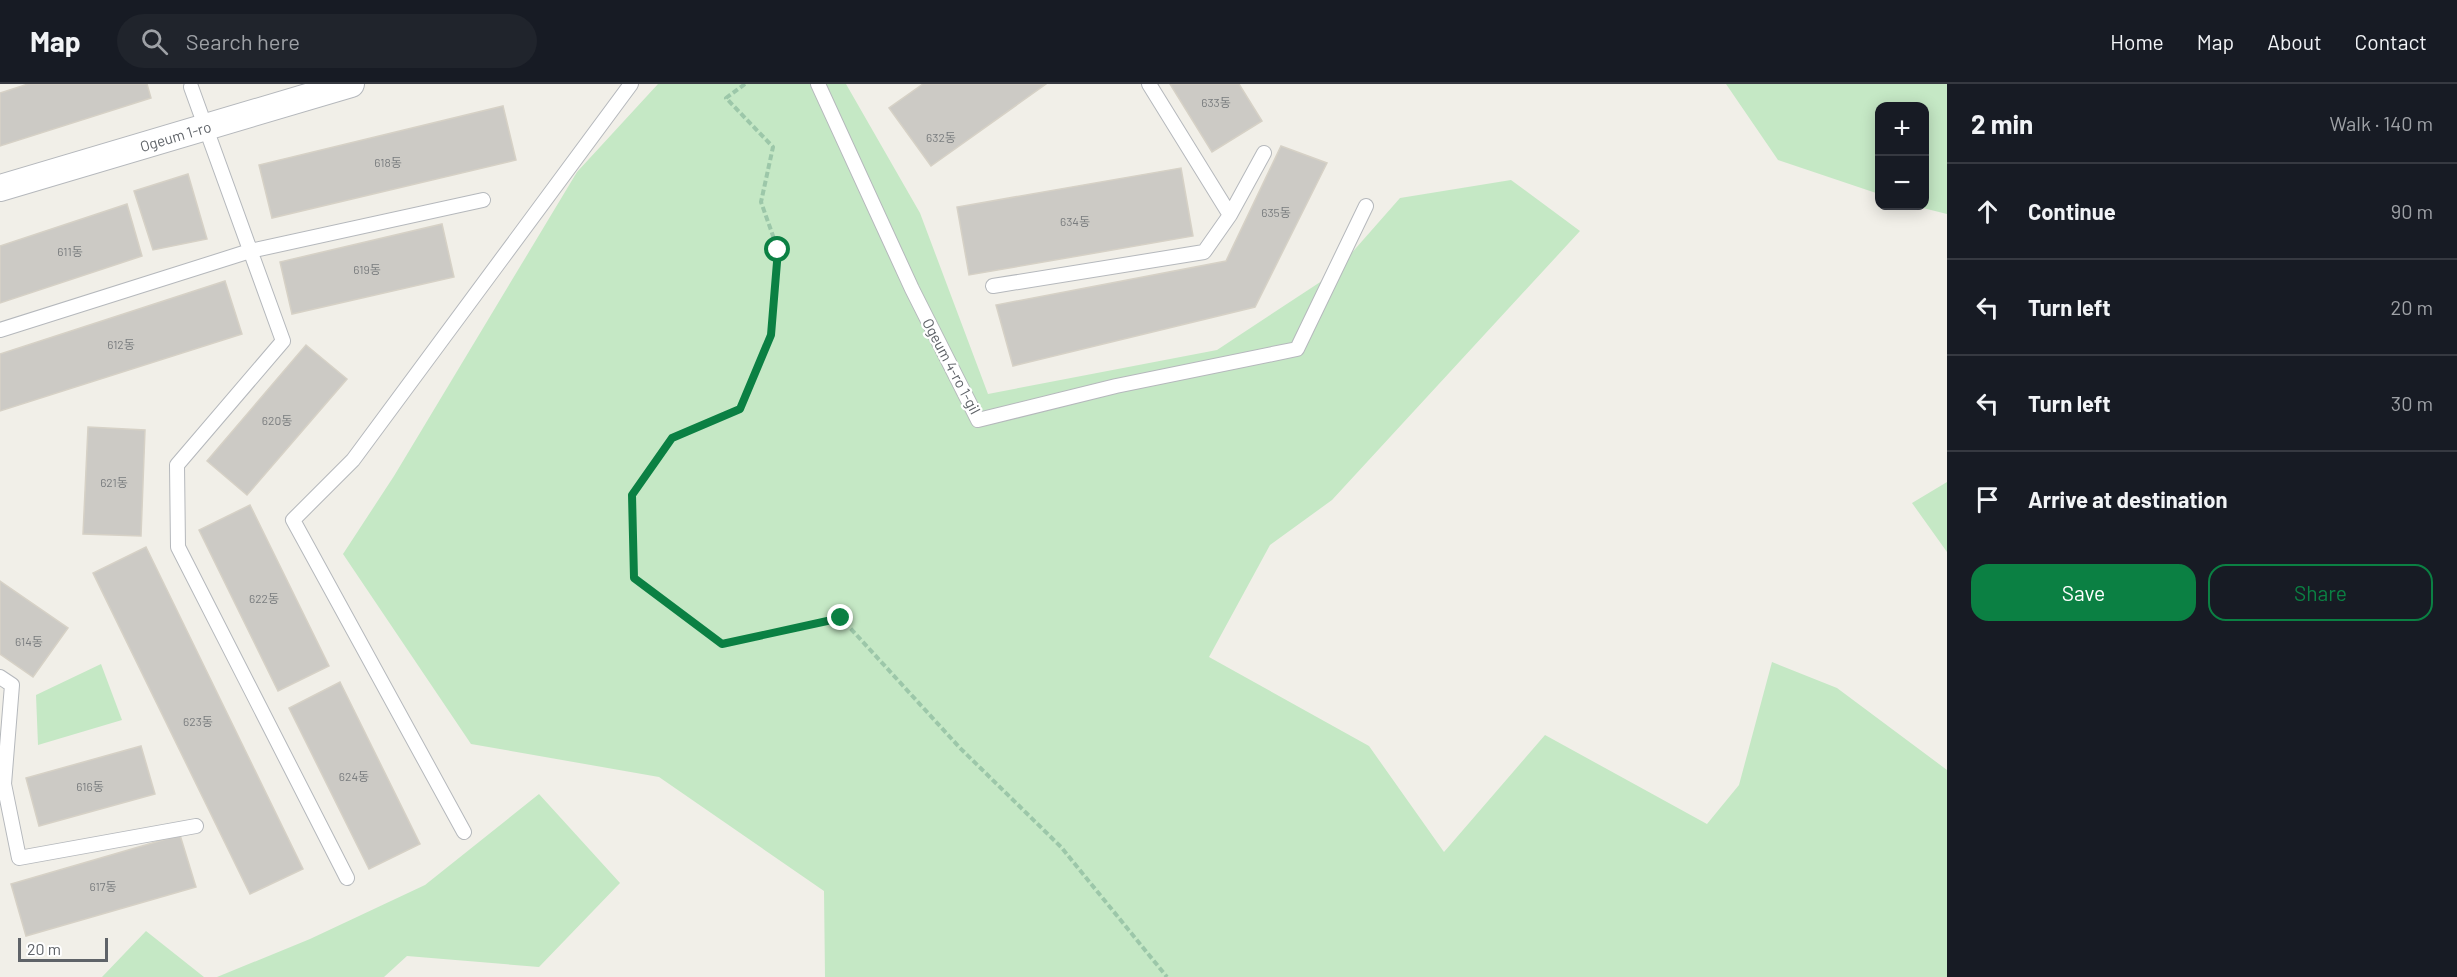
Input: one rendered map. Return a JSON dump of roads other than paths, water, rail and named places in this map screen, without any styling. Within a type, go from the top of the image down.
[{"type":"street","name":"Ogeum 1-ro","points":[[0,188],[351,84]]},
{"type":"lane","points":[[464,832],[293,520],[353,460],[631,84]]},
{"type":"lane","name":"Ogeum 4-ro 1-gil","points":[[818,84],[912,289],[978,420],[1116,386],[1297,349],[1366,206]]},
{"type":"lane","points":[[1149,84],[1230,216]]},
{"type":"lane","points":[[191,87],[283,341],[177,465],[178,547],[347,878]]},
{"type":"lane","points":[[993,286],[1204,252],[1230,216],[1264,153]]},
{"type":"lane","points":[[0,330],[249,251],[483,200]]},
{"type":"lane","points":[[0,677],[12,685],[4,784],[19,858],[196,826]]}]
